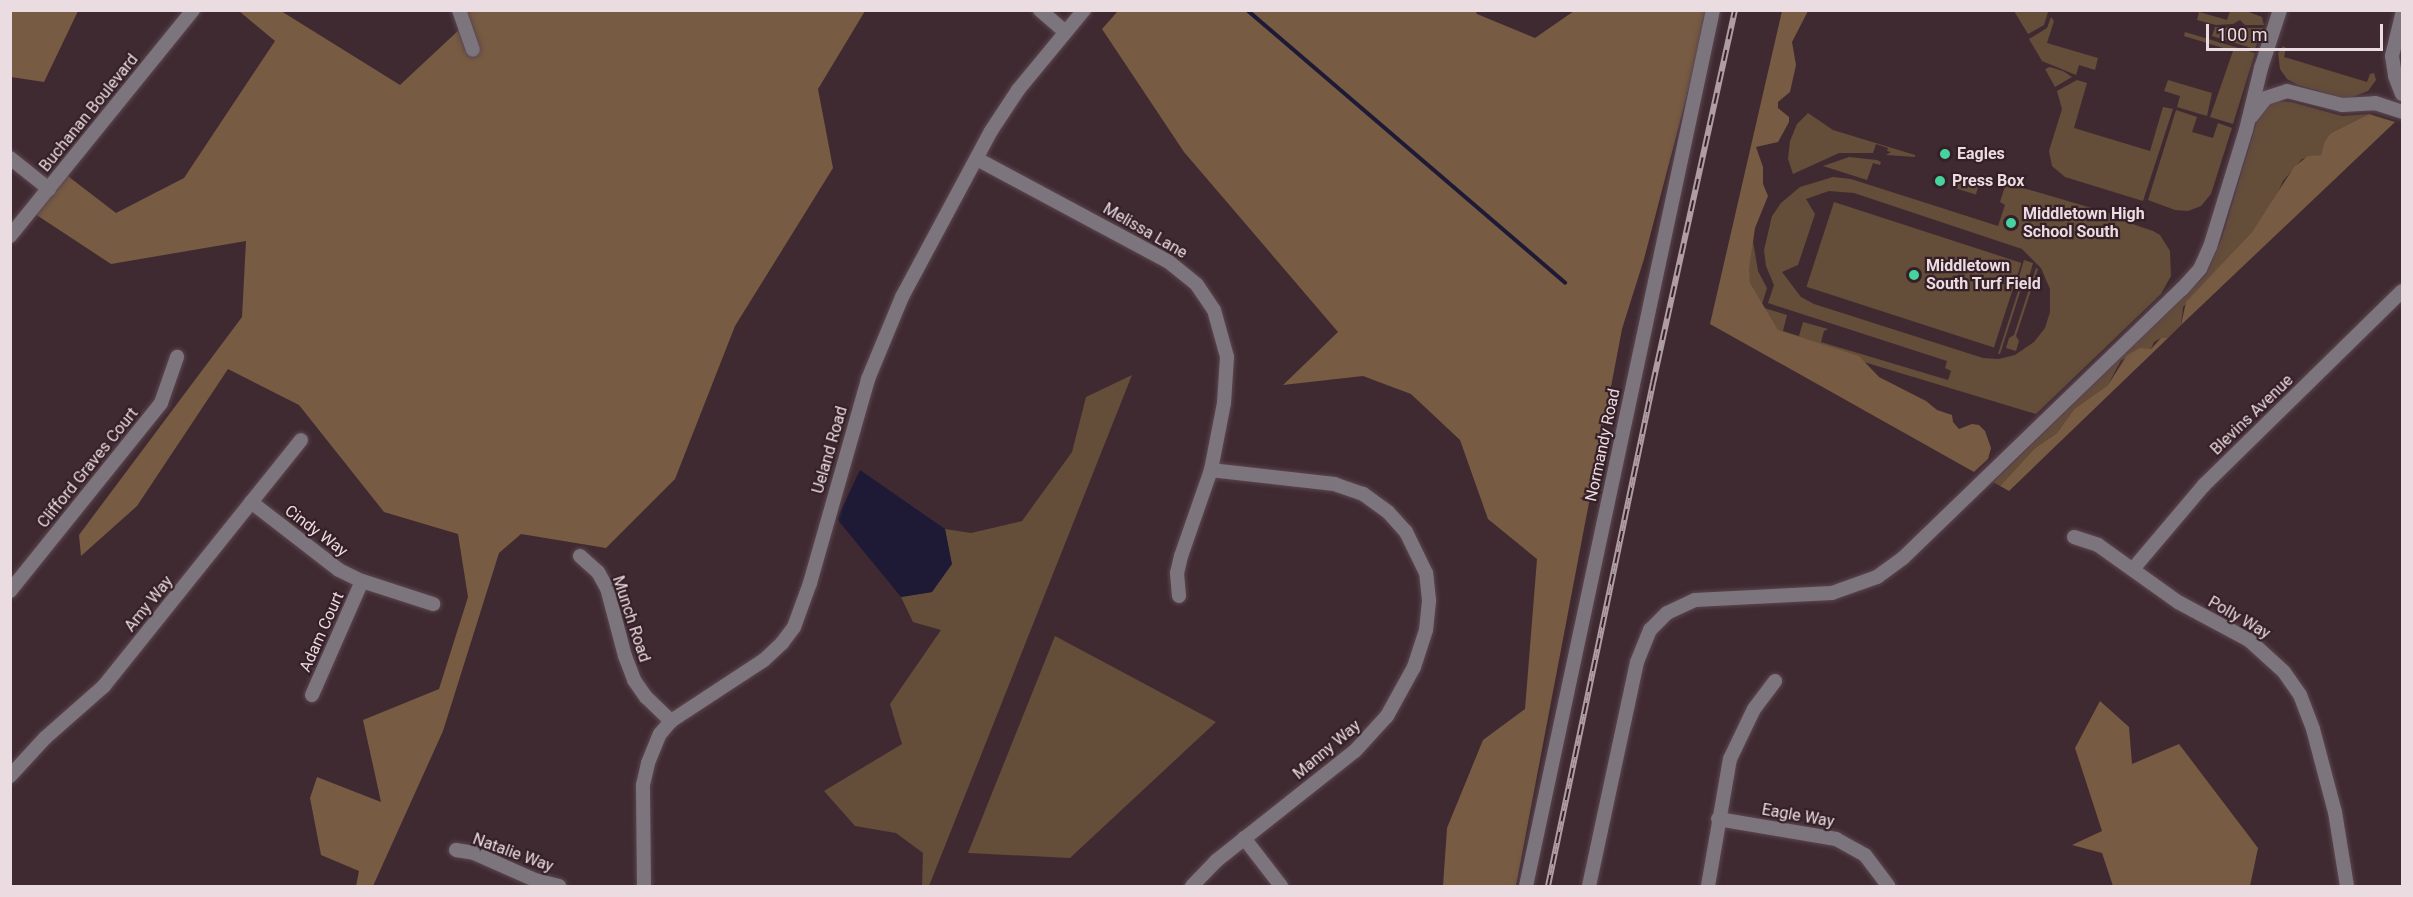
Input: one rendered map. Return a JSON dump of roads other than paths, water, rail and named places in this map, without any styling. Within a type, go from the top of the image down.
[{"type":"street","name":"Buchanan Boulevard","points":[[10,236],[193,10]]},
{"type":"street","points":[[459,10],[474,50]]},
{"type":"street","points":[[1041,10],[1065,32]]},
{"type":"street","name":"Ueland Road","points":[[644,886],[643,785],[653,749],[671,721],[764,660],[782,643],[794,627],[810,583],[853,428],[878,349],[902,297],[977,159],[1018,90],[1084,10]]},
{"type":"street","name":"Normandy Road","points":[[1526,886],[1713,10]]},
{"type":"street","points":[[1590,886],[1637,662],[1642,645],[1654,625],[1676,608],[1695,600],[1819,594],[1845,590],[1877,577],[1903,558],[2197,272],[2210,247],[2246,130],[2253,94],[2280,10]]},
{"type":"street","points":[[2403,15],[2394,42],[2392,62],[2403,94]]},
{"type":"street","points":[[2246,130],[2262,102],[2271,95],[2281,92],[2304,93],[2342,105],[2375,103],[2403,112]]},
{"type":"street","points":[[10,158],[49,189]]},
{"type":"street","name":"Melissa Lane","points":[[977,159],[1169,262],[1188,276],[1204,294],[1220,325],[1227,357],[1224,403],[1211,470],[1180,556],[1177,573],[1179,596]]},
{"type":"street","name":"Blevins Avenue","points":[[2133,569],[2204,485],[2403,291]]},
{"type":"street","name":"Clifford Graves Court","points":[[10,591],[161,403],[177,357]]},
{"type":"street","name":"Amy Way","points":[[10,776],[45,738],[104,687],[301,440]]},
{"type":"street","name":"Manny Way","points":[[1192,886],[1216,861],[1355,751],[1387,716],[1408,682],[1423,642],[1428,616],[1429,587],[1421,559],[1406,532],[1388,512],[1363,494],[1334,484],[1211,470]]},
{"type":"street","name":"Cindy Way","points":[[251,502],[329,564],[362,581],[433,603]]},
{"type":"street","name":"Polly Way","points":[[2074,537],[2098,545],[2178,602],[2259,646],[2291,681],[2307,711],[2328,779],[2347,886]]},
{"type":"street","name":"Munch Road","points":[[580,556],[598,572],[607,588],[625,656],[634,680],[646,697],[671,721]]},
{"type":"street","name":"Adam Court","points":[[312,695],[362,581]]},
{"type":"street","points":[[1708,886],[1725,775],[1736,743],[1754,709],[1775,681]]},
{"type":"street","name":"Eagle Way","points":[[1718,819],[1836,839],[1865,855],[1888,886]]},
{"type":"street","points":[[1244,838],[1281,886]]},
{"type":"street","name":"Natalie Way","points":[[456,850],[474,853],[535,880],[559,886]]},
{"type":"waterway","points":[[1247,10],[1565,283]]},
{"type":"railway","points":[[1548,886],[1653,383],[1735,10]]},
{"type":"place","name":"Eagles","points":[[1945,154]]},
{"type":"place","name":"Press Box","points":[[1940,181]]},
{"type":"place","name":"Middletown High School South","points":[[2011,223]]},
{"type":"place","name":"Middletown South Turf Field","points":[[1914,275]]}]
